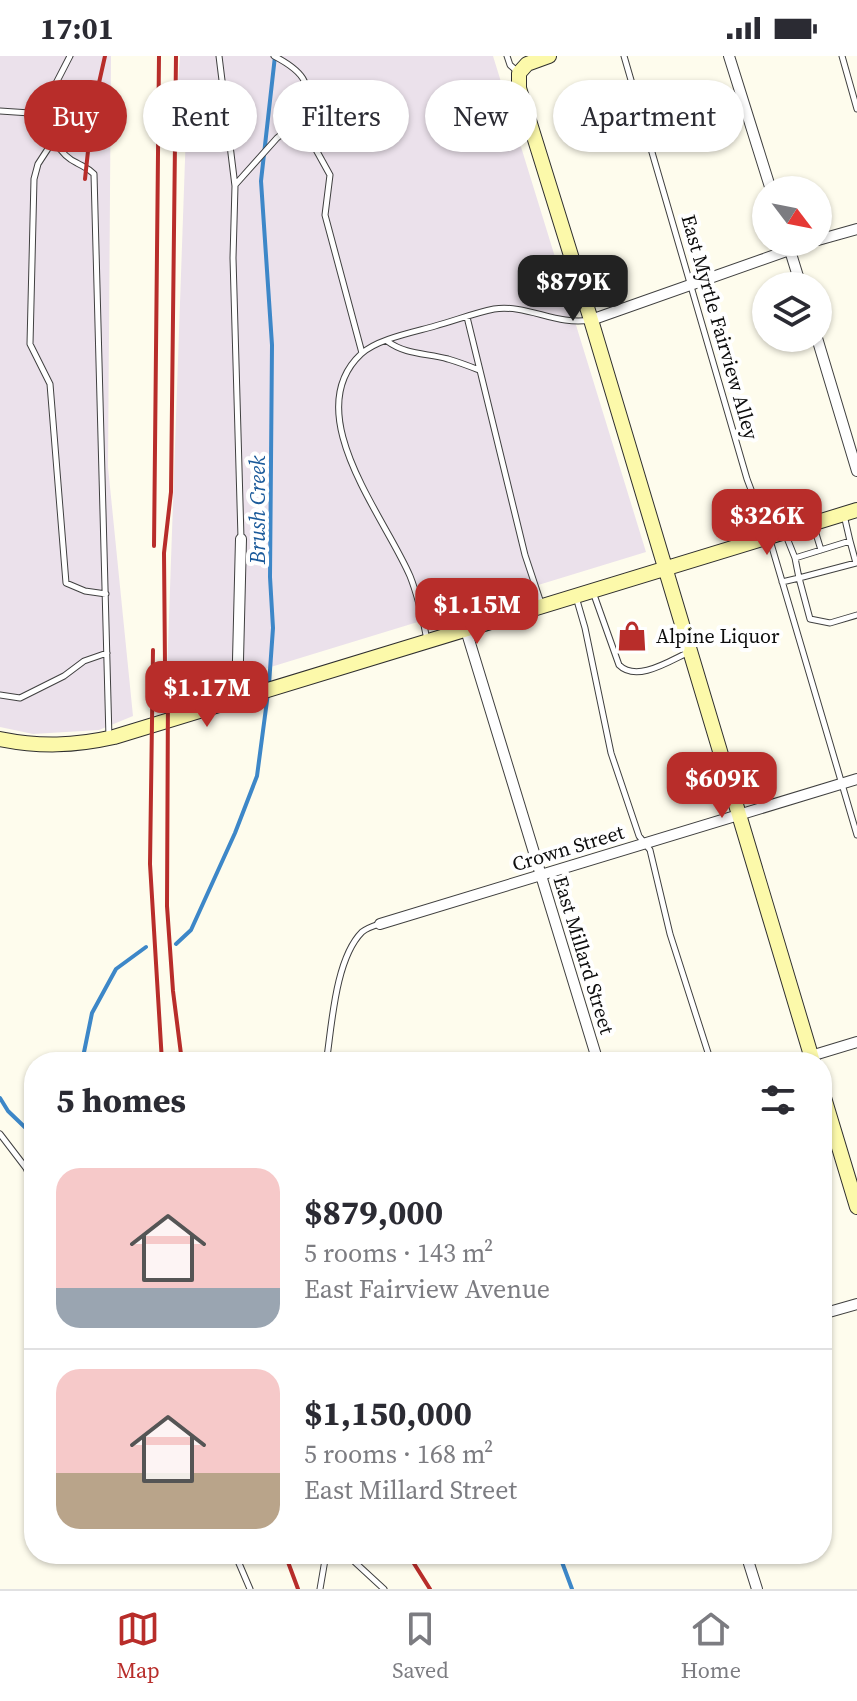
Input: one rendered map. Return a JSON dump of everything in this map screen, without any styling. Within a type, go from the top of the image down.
[{"type":"street","points":[[549,56],[533,61],[519,73],[519,88],[810,1052]]},
{"type":"street","points":[[729,56],[767,176]]},
{"type":"street","points":[[832,236],[857,229]]},
{"type":"street","points":[[591,320],[762,256]]},
{"type":"street","points":[[821,352],[857,471]]},
{"type":"street","points":[[0,739],[46,746],[109,738],[850,512]]},
{"type":"street","points":[[241,539],[244,698]]},
{"type":"street","name":"East Millard Street","points":[[466,630],[595,1052]]},
{"type":"street","name":"Crown Street","points":[[380,924],[857,779]]},
{"type":"street","points":[[831,1052],[857,1042]]},
{"type":"street","points":[[832,1124],[857,1207]]},
{"type":"street","points":[[832,1311],[857,1304]]},
{"type":"street","points":[[749,1564],[757,1589]]},
{"type":"lane","points":[[58,80],[70,56]]},
{"type":"lane","points":[[219,56],[235,186],[233,286],[241,539]]},
{"type":"lane","points":[[274,56],[295,67],[302,80]]},
{"type":"lane","points":[[507,56],[510,65],[519,73]]},
{"type":"lane","name":"East Myrtle Fairview Alley","points":[[624,56],[747,479],[769,537],[857,835]]},
{"type":"lane","points":[[842,56],[857,109]]},
{"type":"lane","points":[[0,111],[24,113]]},
{"type":"lane","points":[[235,186],[273,143]]},
{"type":"lane","points":[[46,152],[34,179],[30,344],[50,384],[66,583],[85,591],[106,594]]},
{"type":"lane","points":[[64,152],[94,174],[109,738]]},
{"type":"lane","points":[[317,152],[330,175],[325,215],[362,353]]},
{"type":"lane","points":[[428,641],[410,576],[365,494],[340,423],[338,395],[342,382],[362,353],[387,341],[495,309],[514,308],[571,323],[591,320]]},
{"type":"lane","points":[[467,317],[525,555],[542,606]]},
{"type":"lane","points":[[387,341],[410,353],[448,359],[479,370]]},
{"type":"lane","points":[[782,582],[856,563],[850,541],[850,512]]},
{"type":"lane","points":[[812,523],[821,550]]},
{"type":"lane","points":[[784,532],[795,558],[810,619],[830,623],[857,615]]},
{"type":"lane","points":[[795,558],[850,541]]},
{"type":"lane","points":[[593,591],[623,670],[641,671],[691,651]]},
{"type":"lane","points":[[575,596],[585,628],[611,753],[639,836],[650,850],[670,934],[708,1052]]},
{"type":"lane","points":[[0,695],[20,698],[64,676],[84,661],[107,653]]},
{"type":"lane","points":[[328,1052],[341,977],[349,954],[363,932],[380,924]]},
{"type":"lane","points":[[0,1134],[24,1165]]},
{"type":"lane","points":[[239,1564],[250,1589]]},
{"type":"lane","points":[[320,1589],[324,1564]]},
{"type":"lane","points":[[357,1564],[384,1589]]},
{"type":"shaded area","points":[[0,56],[111,56],[111,80],[24,80],[24,152],[110,152],[108,467],[133,716],[99,730],[33,734],[0,727]]},
{"type":"shaded area","points":[[180,56],[493,56],[500,80],[425,80],[425,152],[523,152],[646,552],[274,666],[166,703],[185,152],[257,152],[257,80],[178,80]]},
{"type":"waterway","name":"Brush Creek","points":[[269,684],[273,628],[270,577],[272,345],[261,181],[275,56]]},
{"type":"waterway","name":"Brush Creek","points":[[176,944],[191,930],[257,776],[268,693]]},
{"type":"waterway","name":"Brush Creek","points":[[84,1052],[92,1013],[116,969],[146,947]]},
{"type":"waterway","points":[[0,1098],[24,1126]]},
{"type":"waterway","name":"Brush Creek","points":[[563,1564],[572,1589]]},
{"type":"railway","points":[[85,179],[92,114],[105,56]]},
{"type":"railway","points":[[154,546],[159,56]]},
{"type":"railway","points":[[176,56],[171,492],[164,553],[168,692],[167,906],[181,1052]]},
{"type":"railway","points":[[153,650],[150,864],[161,1052]]},
{"type":"railway","points":[[289,1564],[298,1589]]},
{"type":"railway","points":[[414,1564],[430,1589]]},
{"type":"place","name":"Alpine Liquor","points":[[632,636]]}]
